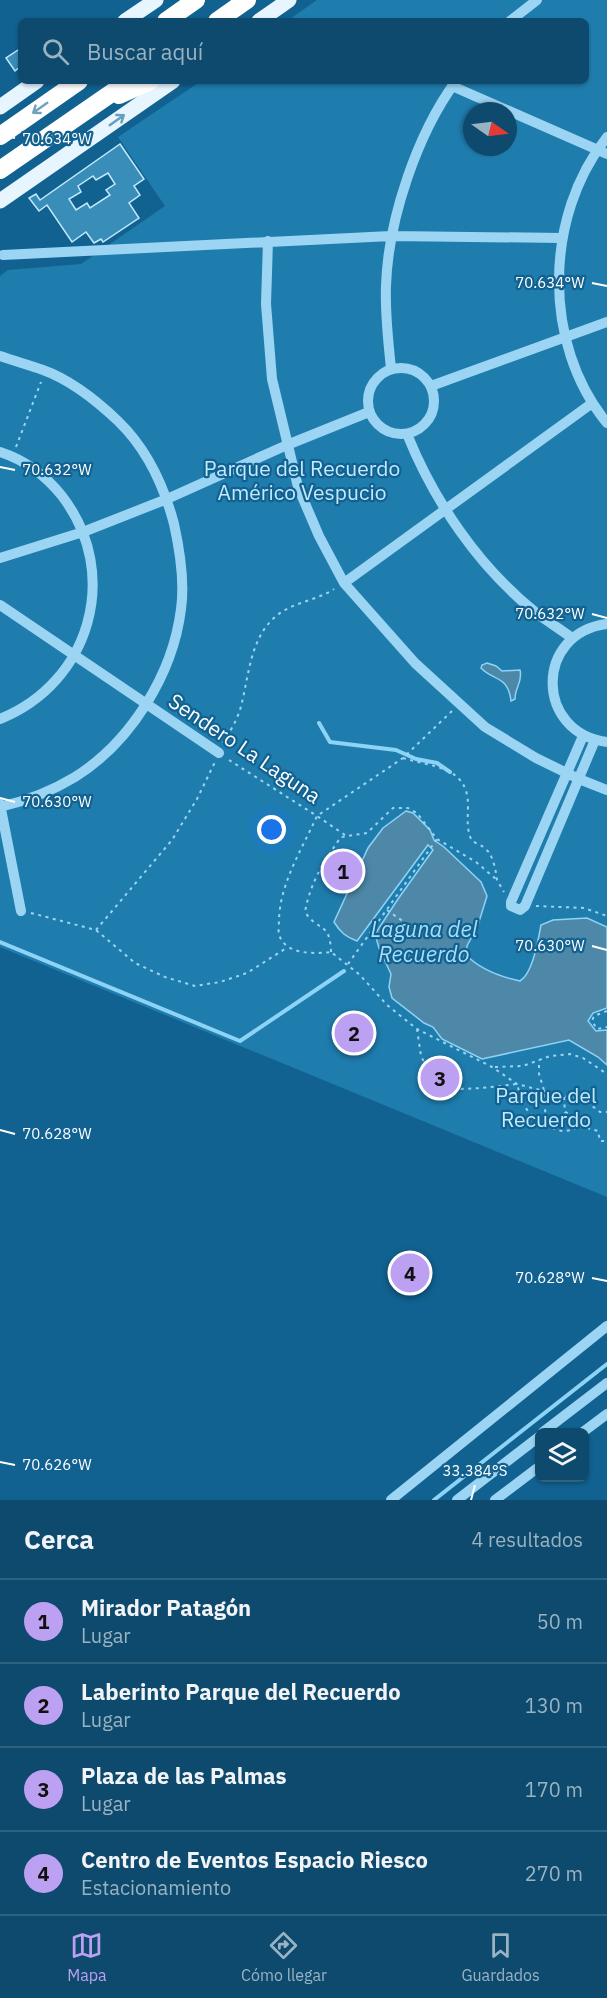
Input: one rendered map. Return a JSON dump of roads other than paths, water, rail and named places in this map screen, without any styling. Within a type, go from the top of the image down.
[{"type":"highway","points":[[170,18],[196,0]]},
{"type":"highway","points":[[220,18],[247,0]]},
{"type":"highway","points":[[0,136],[75,84]]},
{"type":"highway","points":[[0,170],[125,84]]},
{"type":"highway","points":[[90,108],[143,84]]},
{"type":"main road","points":[[263,18],[289,0]]},
{"type":"main road","points":[[129,18],[148,2]]},
{"type":"main road","points":[[0,107],[34,84]]},
{"type":"main road","points":[[0,201],[169,84]]},
{"type":"street","points":[[512,18],[523,4],[537,0]]},
{"type":"street","points":[[391,368],[386,286],[391,236],[400,200],[423,139],[454,84],[602,152]]},
{"type":"street","points":[[607,137],[602,152],[579,182],[568,212],[562,238],[559,276],[566,338],[591,404],[607,423]]},
{"type":"street","points":[[3,255],[391,236],[562,238]]},
{"type":"street","points":[[268,241],[266,304],[272,379],[298,487],[319,536],[344,583],[414,663],[485,727],[536,758],[607,790]]},
{"type":"street","points":[[431,386],[607,322]]},
{"type":"street","points":[[0,356],[46,371],[85,393],[119,422],[147,458],[167,499],[181,553],[181,609],[168,663],[147,705],[112,748],[76,777],[34,798],[0,806],[21,911]]},
{"type":"street","points":[[391,368],[407,368],[416,371],[431,386],[434,404],[431,415],[426,424],[407,434],[396,435],[386,431],[377,425],[369,412],[368,395],[372,384],[391,368]]},
{"type":"street","points":[[344,583],[591,404]]},
{"type":"street","points":[[0,558],[83,532],[167,499],[369,412]]},
{"type":"street","points":[[407,434],[418,462],[445,509],[504,583],[535,612],[572,638]]},
{"type":"street","points":[[0,452],[13,456],[35,470],[55,487],[71,508],[83,532],[91,559],[93,587],[90,614],[75,656],[50,687],[28,705],[0,719]]},
{"type":"street","name":"Sendero La Laguna","points":[[0,606],[219,753]]},
{"type":"street","points":[[607,624],[587,628],[572,638],[560,651],[553,671],[553,691],[559,711],[583,736],[607,742]]},
{"type":"street","points":[[583,736],[511,902],[511,906],[515,909],[520,910],[525,906],[595,740]]},
{"type":"street","points":[[391,1500],[607,1326]]},
{"type":"street","points":[[548,1428],[607,1383]]},
{"type":"street","points":[[588,1428],[607,1414]]},
{"type":"street","points":[[457,1500],[535,1440]]},
{"type":"street","points":[[495,1500],[535,1470]]},
{"type":"water","points":[[487,663],[502,671],[520,670],[515,699],[511,701],[507,687],[481,668]]},
{"type":"water","name":"Laguna del Recuerdo","points":[[406,811],[413,813],[430,830],[434,840],[481,882],[487,896],[478,925],[467,946],[466,955],[484,968],[498,975],[520,981],[532,964],[541,925],[553,920],[587,918],[607,927],[607,1008],[593,1013],[588,1021],[596,1031],[607,1030],[607,1065],[569,1040],[482,1059],[442,1039],[433,1027],[424,1023],[392,998],[389,987],[391,974],[375,934],[433,850],[428,845],[357,941],[344,934],[334,922],[368,848],[383,828]]},
{"type":"waterway","points":[[319,723],[330,742],[396,750],[416,759],[437,763],[450,772]]},
{"type":"waterway","points":[[0,942],[240,1041],[344,971]]},
{"type":"waterway","points":[[434,1500],[607,1364]]},
{"type":"place","name":"Mirador Patagón","points":[[343,871]]},
{"type":"place","name":"Laberinto Parque del Recuerdo","points":[[354,1033]]},
{"type":"place","name":"Plaza de las Palmas","points":[[440,1078]]},
{"type":"place","name":"Centro de Eventos Espacio Riesco","points":[[410,1273]]},
{"type":"park label","name":"Parque del Recuerdo Américo Vespucio","points":[[302,480]]},
{"type":"park label","name":"Parque del Recuerdo","points":[[546,1107]]}]
